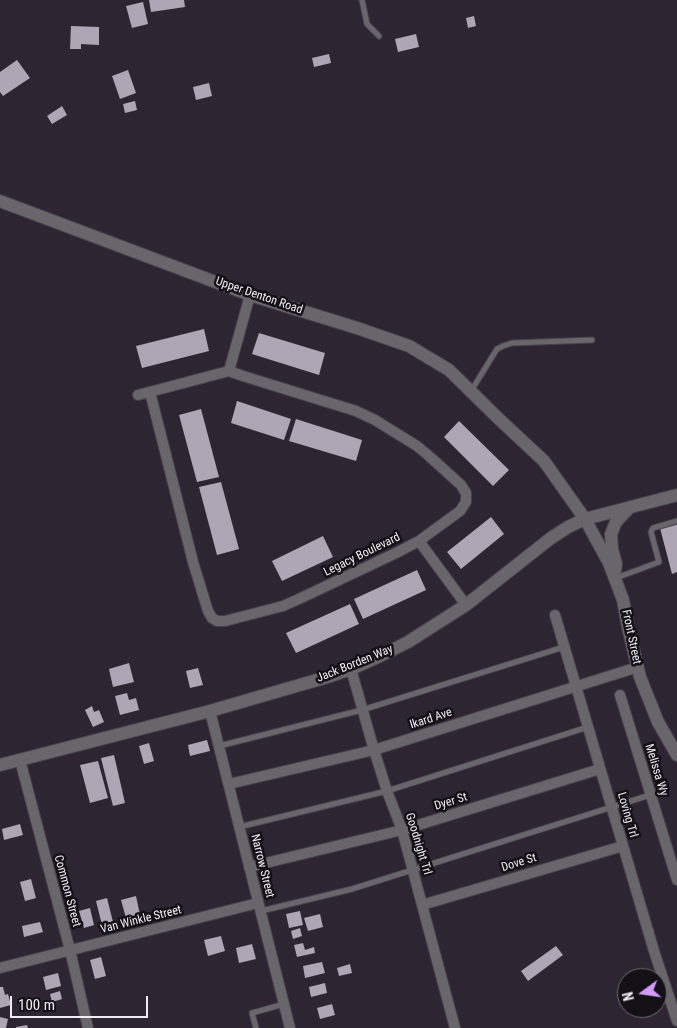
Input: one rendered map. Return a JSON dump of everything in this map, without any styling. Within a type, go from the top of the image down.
[{"type":"street","name":"Upper Denton Road","points":[[0,201],[250,295],[409,346],[449,370],[544,461],[585,520]]},
{"type":"street","points":[[138,395],[229,371],[250,295]]},
{"type":"street","name":"Legacy Boulevard","points":[[150,392],[193,562],[208,611],[212,618],[217,621],[225,621],[283,606],[396,553],[419,540],[460,511],[466,502],[466,493],[461,484],[417,446],[375,420],[356,411],[229,371]]},
{"type":"street","name":"Jack Borden Way","points":[[0,765],[210,711],[351,669],[408,642],[466,604],[568,527],[585,520],[677,495]]},
{"type":"street","points":[[615,579],[616,564],[611,534],[616,522],[630,508]]},
{"type":"street","name":"Front Street","points":[[585,520],[609,563],[623,600],[640,677],[658,722],[677,755]]},
{"type":"street","points":[[419,540],[466,604]]},
{"type":"street","name":"Loving Trl","points":[[554,615],[654,951],[677,1021]]},
{"type":"street","name":"Ikard Ave","points":[[228,784],[374,750],[638,667]]},
{"type":"street","name":"Goodnight Trl","points":[[351,669],[374,750],[402,830],[455,1028]]},
{"type":"street","name":"Melissa Wy","points":[[620,695],[677,880]]},
{"type":"street","name":"Narrow Street","points":[[210,711],[290,1028]]},
{"type":"street","name":"Common Street","points":[[20,760],[70,950],[88,1028]]},
{"type":"street","name":"Dyer St","points":[[249,867],[402,830],[600,769]]},
{"type":"street","name":"Dove St","points":[[422,905],[623,846]]},
{"type":"street","name":"Van Winkle Street","points":[[0,968],[70,950],[260,907]]},
{"type":"lane","points":[[362,0],[367,24],[379,36]]},
{"type":"lane","points":[[470,391],[497,349],[503,346],[512,343],[592,340]]},
{"type":"lane","points":[[615,579],[659,562],[651,532],[653,528],[677,521]]},
{"type":"lane","points":[[219,746],[362,710],[564,647]]},
{"type":"lane","points":[[239,827],[387,790],[588,727]]},
{"type":"lane","points":[[260,907],[352,889],[651,795]]},
{"type":"lane","points":[[256,1028],[252,1013],[284,1004]]},
{"type":"building","points":[[149,0],[184,0],[185,7],[151,12]]},
{"type":"building","points":[[143,2],[148,24],[132,28],[126,6]]},
{"type":"building","points":[[474,16],[476,26],[468,28],[466,18]]},
{"type":"building","points":[[71,26],[99,27],[99,45],[81,44],[81,49],[70,49]]},
{"type":"building","points":[[416,34],[419,47],[398,52],[395,39]]},
{"type":"building","points":[[329,54],[331,63],[314,67],[312,58]]},
{"type":"building","points":[[17,60],[30,78],[3,96],[0,92],[0,72]]},
{"type":"building","points":[[128,70],[136,93],[120,99],[112,76]]},
{"type":"building","points":[[209,83],[212,96],[196,100],[193,87]]},
{"type":"building","points":[[135,101],[137,110],[125,113],[123,104]]},
{"type":"building","points":[[62,106],[67,115],[52,124],[47,116]]},
{"type":"building","points":[[204,329],[209,351],[142,368],[136,346]]},
{"type":"building","points":[[259,333],[325,353],[319,375],[252,354]]},
{"type":"building","points":[[237,401],[291,419],[284,440],[231,423]]},
{"type":"building","points":[[201,409],[219,477],[197,482],[179,415]]},
{"type":"building","points":[[296,419],[362,440],[356,461],[289,441]]},
{"type":"building","points":[[459,421],[509,470],[493,486],[444,437]]},
{"type":"building","points":[[221,482],[239,549],[217,555],[199,487]]},
{"type":"building","points":[[491,517],[504,534],[461,569],[447,552]]},
{"type":"building","points":[[677,524],[677,572],[672,574],[660,528]]},
{"type":"building","points":[[323,536],[333,557],[282,581],[272,561]]},
{"type":"building","points":[[417,570],[426,590],[363,619],[354,599]]},
{"type":"building","points":[[350,604],[359,624],[296,653],[286,633]]},
{"type":"building","points":[[129,663],[134,682],[113,687],[109,669]]},
{"type":"building","points":[[198,668],[203,685],[190,688],[186,671]]},
{"type":"building","points":[[127,693],[129,700],[136,698],[139,710],[120,715],[115,696]]},
{"type":"building","points":[[92,706],[94,712],[99,710],[104,722],[93,727],[85,710]]},
{"type":"building","points":[[207,740],[210,751],[190,756],[188,745]]},
{"type":"building","points":[[149,743],[154,761],[144,764],[139,746]]},
{"type":"building","points":[[114,755],[125,803],[113,806],[101,758]]},
{"type":"building","points":[[98,761],[108,798],[90,803],[80,765]]},
{"type":"building","points":[[20,824],[23,835],[4,840],[2,829]]},
{"type":"building","points":[[31,879],[36,898],[25,901],[20,882]]},
{"type":"building","points":[[136,896],[140,915],[126,918],[121,900]]},
{"type":"building","points":[[107,898],[113,922],[102,925],[96,901]]},
{"type":"building","points":[[90,908],[94,925],[84,928],[79,911]]},
{"type":"building","points":[[300,911],[303,925],[289,928],[286,914]]},
{"type":"building","points":[[320,914],[323,927],[308,931],[304,918]]},
{"type":"building","points":[[40,922],[43,932],[24,937],[22,926]]},
{"type":"building","points":[[300,928],[302,936],[293,939],[291,931]]},
{"type":"building","points":[[221,936],[225,951],[208,956],[204,940]]},
{"type":"building","points":[[303,943],[305,950],[314,947],[315,953],[297,957],[294,945]]},
{"type":"building","points":[[252,944],[256,959],[239,963],[236,948]]},
{"type":"building","points":[[556,946],[563,955],[528,981],[521,971]]},
{"type":"building","points":[[101,957],[106,976],[95,979],[90,960]]},
{"type":"building","points":[[322,962],[325,973],[305,978],[303,966]]},
{"type":"building","points":[[350,964],[352,973],[339,976],[337,968]]},
{"type":"building","points":[[58,973],[61,986],[46,990],[43,977]]},
{"type":"building","points":[[325,983],[327,993],[311,997],[309,987]]},
{"type":"building","points":[[0,987],[3,987],[5,995],[8,994],[11,1005],[0,1008]]},
{"type":"building","points":[[60,991],[62,999],[52,1002],[50,994]]},
{"type":"building","points":[[332,1004],[335,1015],[320,1019],[317,1008]]},
{"type":"building","points":[[0,1017],[8,1019],[6,1028],[0,1028]]},
{"type":"building","points":[[27,1025],[28,1028],[16,1028],[16,1027]]}]
